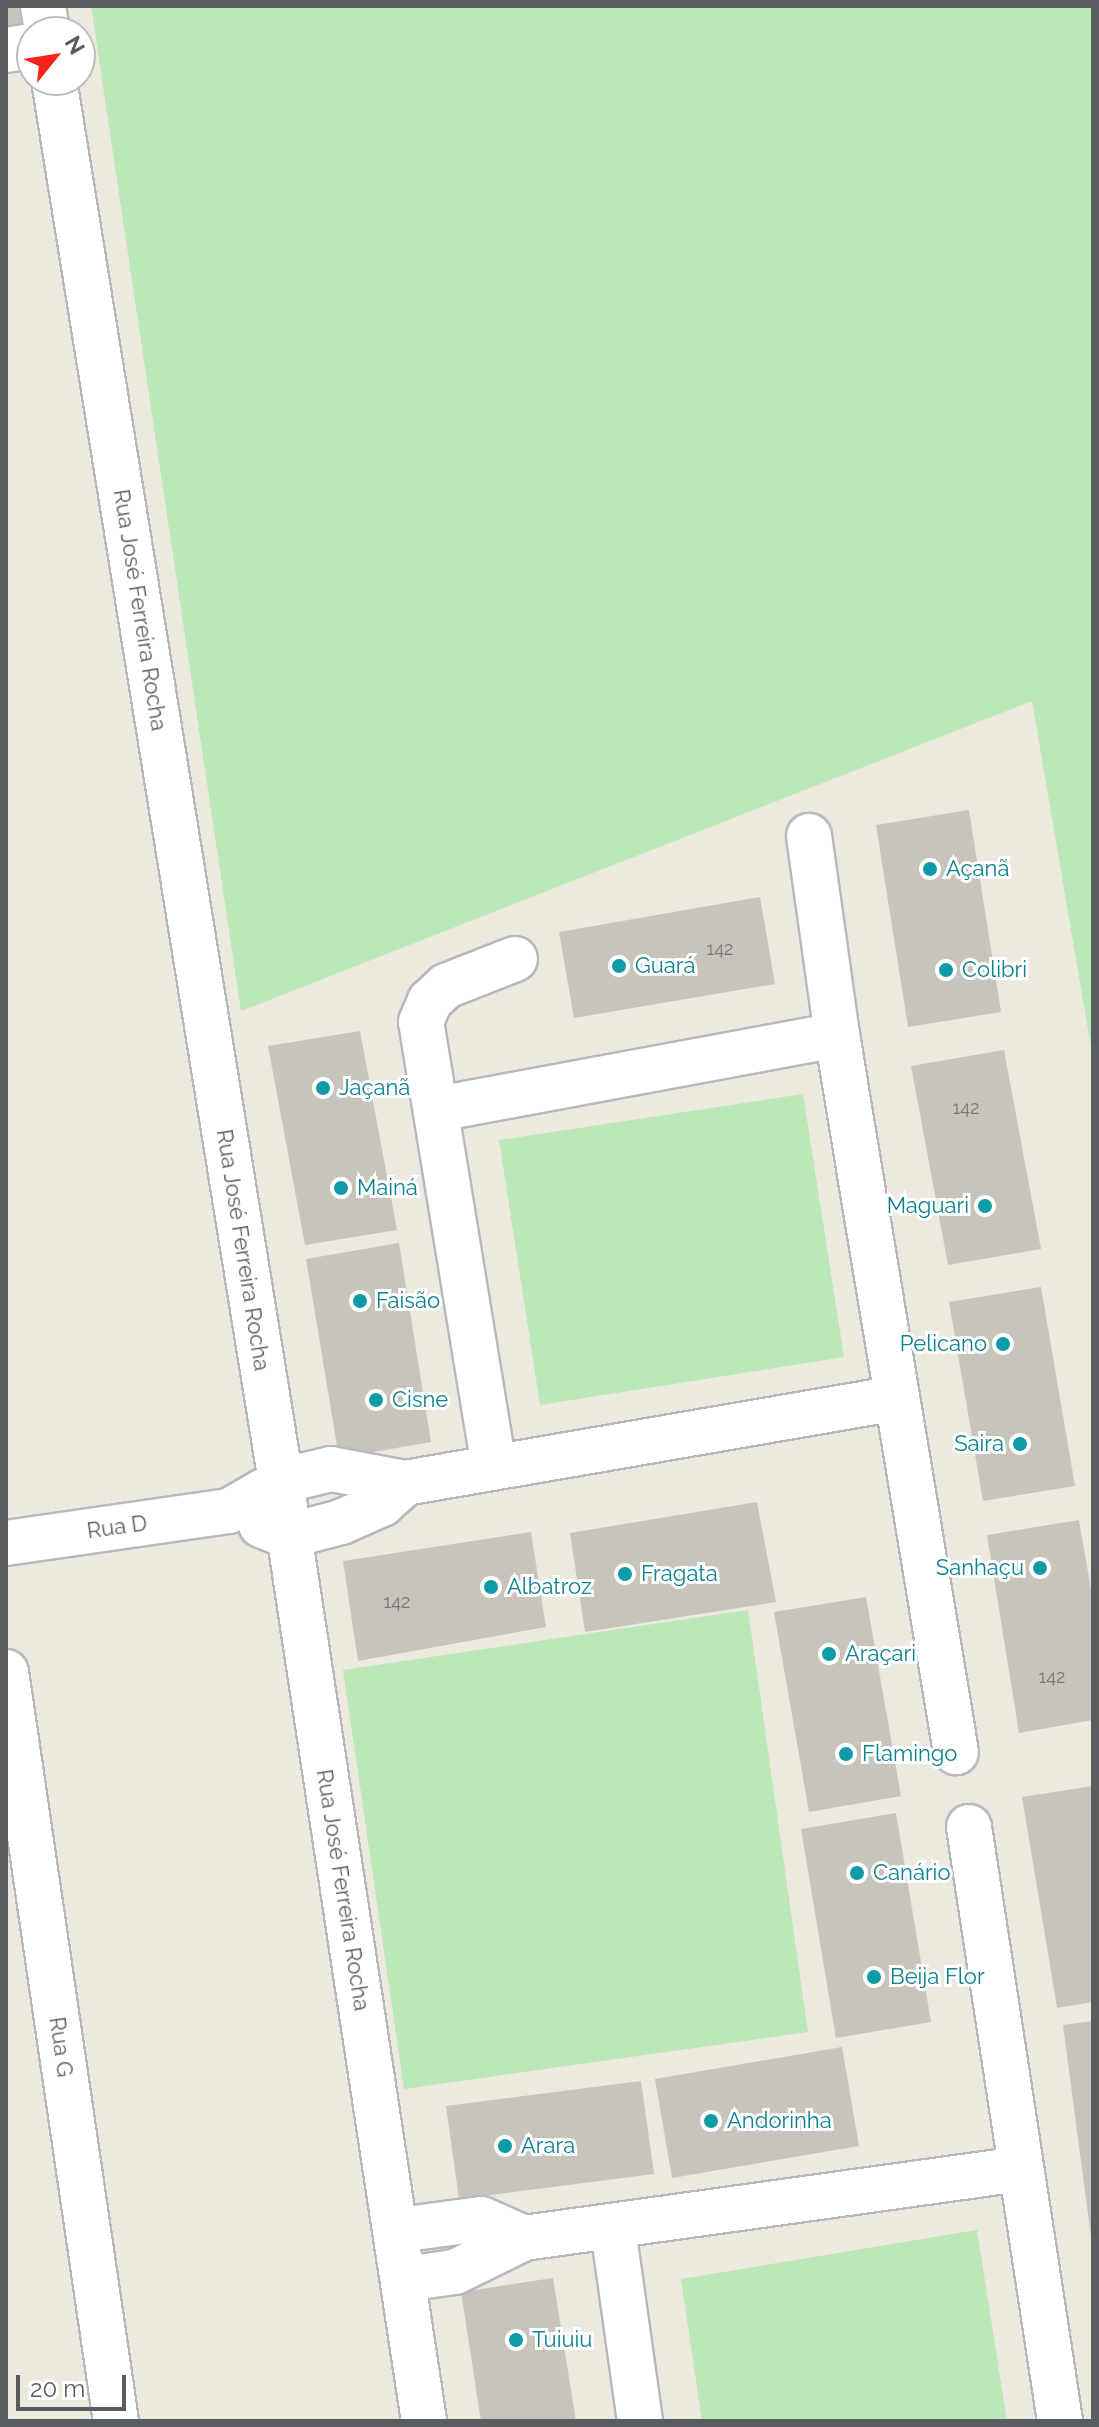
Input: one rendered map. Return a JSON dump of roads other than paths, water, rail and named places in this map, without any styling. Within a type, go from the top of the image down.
[{"type":"street","name":"Rua José Ferreira Rocha","points":[[57,96],[281,1481],[399,2230],[424,2421]]},
{"type":"street","points":[[809,836],[837,1035],[956,1752]]},
{"type":"street","points":[[494,1467],[421,1022],[430,1001],[446,986],[515,959]]},
{"type":"street","points":[[437,1109],[837,1035]]},
{"type":"street","points":[[281,1481],[354,1469],[405,1483],[896,1398]]},
{"type":"street","name":"Rua D","points":[[6,1543],[229,1511],[281,1481]]},
{"type":"street","points":[[229,1511],[288,1536],[361,1516],[405,1483]]},
{"type":"street","name":"Rua G","points":[[6,1672],[116,2421]]},
{"type":"street","points":[[969,1827],[1060,2421]]},
{"type":"street","points":[[405,2279],[455,2272],[524,2238],[613,2229],[1020,2169]]},
{"type":"street","points":[[399,2230],[481,2219],[524,2238]]},
{"type":"street","points":[[613,2229],[640,2421]]},
{"type":"place","name":"Açanã","points":[[930,869]]},
{"type":"place","name":"Guará","points":[[619,966]]},
{"type":"place","name":"Colibri","points":[[946,970]]},
{"type":"place","name":"Jaçanã","points":[[323,1088]]},
{"type":"place","name":"Mainá","points":[[341,1188]]},
{"type":"place","name":"Maguari","points":[[985,1206]]},
{"type":"place","name":"Faisão","points":[[360,1301]]},
{"type":"place","name":"Pelicano","points":[[1003,1344]]},
{"type":"place","name":"Cisne","points":[[376,1400]]},
{"type":"place","name":"Saira","points":[[1020,1444]]},
{"type":"place","name":"Sanhaçu","points":[[1040,1568]]},
{"type":"place","name":"Fragata","points":[[625,1574]]},
{"type":"place","name":"Albatroz","points":[[491,1587]]},
{"type":"place","name":"Araçari","points":[[829,1654]]},
{"type":"place","name":"Flamingo","points":[[846,1754]]},
{"type":"place","name":"Canário","points":[[857,1873]]},
{"type":"place","name":"Beija Flor","points":[[874,1977]]},
{"type":"place","name":"Andorinha","points":[[711,2121]]},
{"type":"place","name":"Arara","points":[[505,2146]]},
{"type":"place","name":"Tuiuiu","points":[[516,2340]]}]
